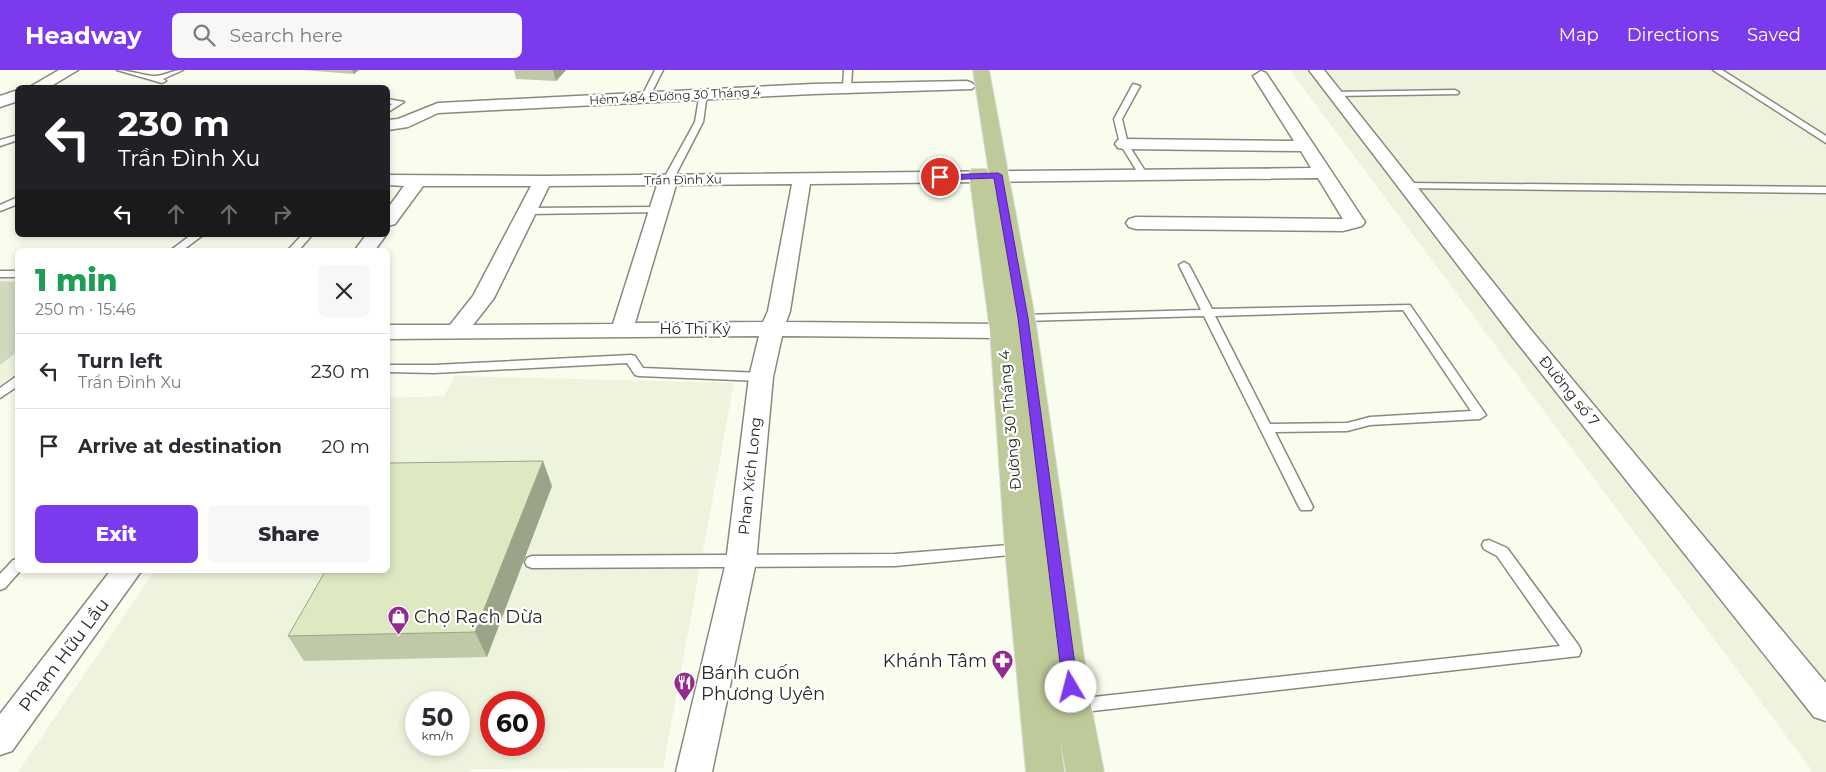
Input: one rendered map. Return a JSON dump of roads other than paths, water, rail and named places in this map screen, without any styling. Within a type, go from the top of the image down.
[{"type":"main road","name":"Đường 30 Tháng 4","points":[[971,75],[1085,772]]},
{"type":"main road","name":"Đường 30 Tháng 4","points":[[1012,324],[1021,550],[1045,772]]},
{"type":"street","points":[[41,85],[71,70]]},
{"type":"street","name":"Đường số 7","points":[[1316,70],[1523,335],[1826,708]]},
{"type":"street","name":"Hẻm 484 Đường 30 Tháng 4","points":[[390,125],[405,124],[418,115],[438,108],[847,88],[971,75]]},
{"type":"street","points":[[1136,223],[1352,225],[1355,222],[1355,219],[1261,76]]},
{"type":"street","points":[[0,102],[15,96]]},
{"type":"street","points":[[1124,144],[1307,146]]},
{"type":"street","name":"Trần Đình Xu","points":[[390,180],[543,181],[1325,173]]},
{"type":"street","name":"Phan Xích Long","points":[[694,772],[741,562],[761,377],[772,329],[779,311],[802,179]]},
{"type":"street","points":[[390,217],[418,180]]},
{"type":"street","points":[[622,329],[668,180]]},
{"type":"street","points":[[456,332],[483,298],[543,181]]},
{"type":"street","points":[[366,248],[375,237]]},
{"type":"street","name":"Hồ Thị Kỷ","points":[[390,332],[772,329],[1012,324]]},
{"type":"street","name":"Phạm Hữu Lầu","points":[[0,740],[125,573]]},
{"type":"lane","points":[[121,70],[159,80],[179,70]]},
{"type":"lane","points":[[645,98],[659,70]]},
{"type":"lane","points":[[847,88],[848,70]]},
{"type":"lane","points":[[1717,70],[1826,140]]},
{"type":"lane","points":[[1136,86],[1118,119],[1124,144],[1143,174]]},
{"type":"lane","points":[[1334,94],[1455,92]]},
{"type":"lane","points":[[668,180],[699,122],[703,94]]},
{"type":"lane","points":[[390,101],[400,102],[390,109]]},
{"type":"lane","points":[[0,143],[15,138]]},
{"type":"lane","points":[[1407,186],[1826,190]]},
{"type":"lane","points":[[0,208],[15,201]]},
{"type":"lane","points":[[528,211],[659,210]]},
{"type":"lane","points":[[179,248],[195,237]]},
{"type":"lane","points":[[295,248],[305,237]]},
{"type":"lane","points":[[1184,265],[1306,506]]},
{"type":"lane","points":[[0,274],[15,274]]},
{"type":"lane","points":[[1012,324],[1208,313],[1406,307],[1480,414],[1370,421],[1347,427],[1266,428]]},
{"type":"lane","points":[[390,369],[434,369],[631,359],[639,372],[761,377]]},
{"type":"lane","points":[[0,394],[15,382]]},
{"type":"lane","points":[[1073,706],[1573,651],[1502,552],[1489,545]]},
{"type":"lane","points":[[532,562],[895,560],[1021,550]]},
{"type":"lane","points":[[0,584],[15,567]]},
{"type":"place","name":"Chợ Rạch Dừa","points":[[398,636]]},
{"type":"place","name":"Khánh Tâm","points":[[1003,680]]},
{"type":"place","name":"Bánh cuốn Phương Uyên","points":[[685,702]]}]
